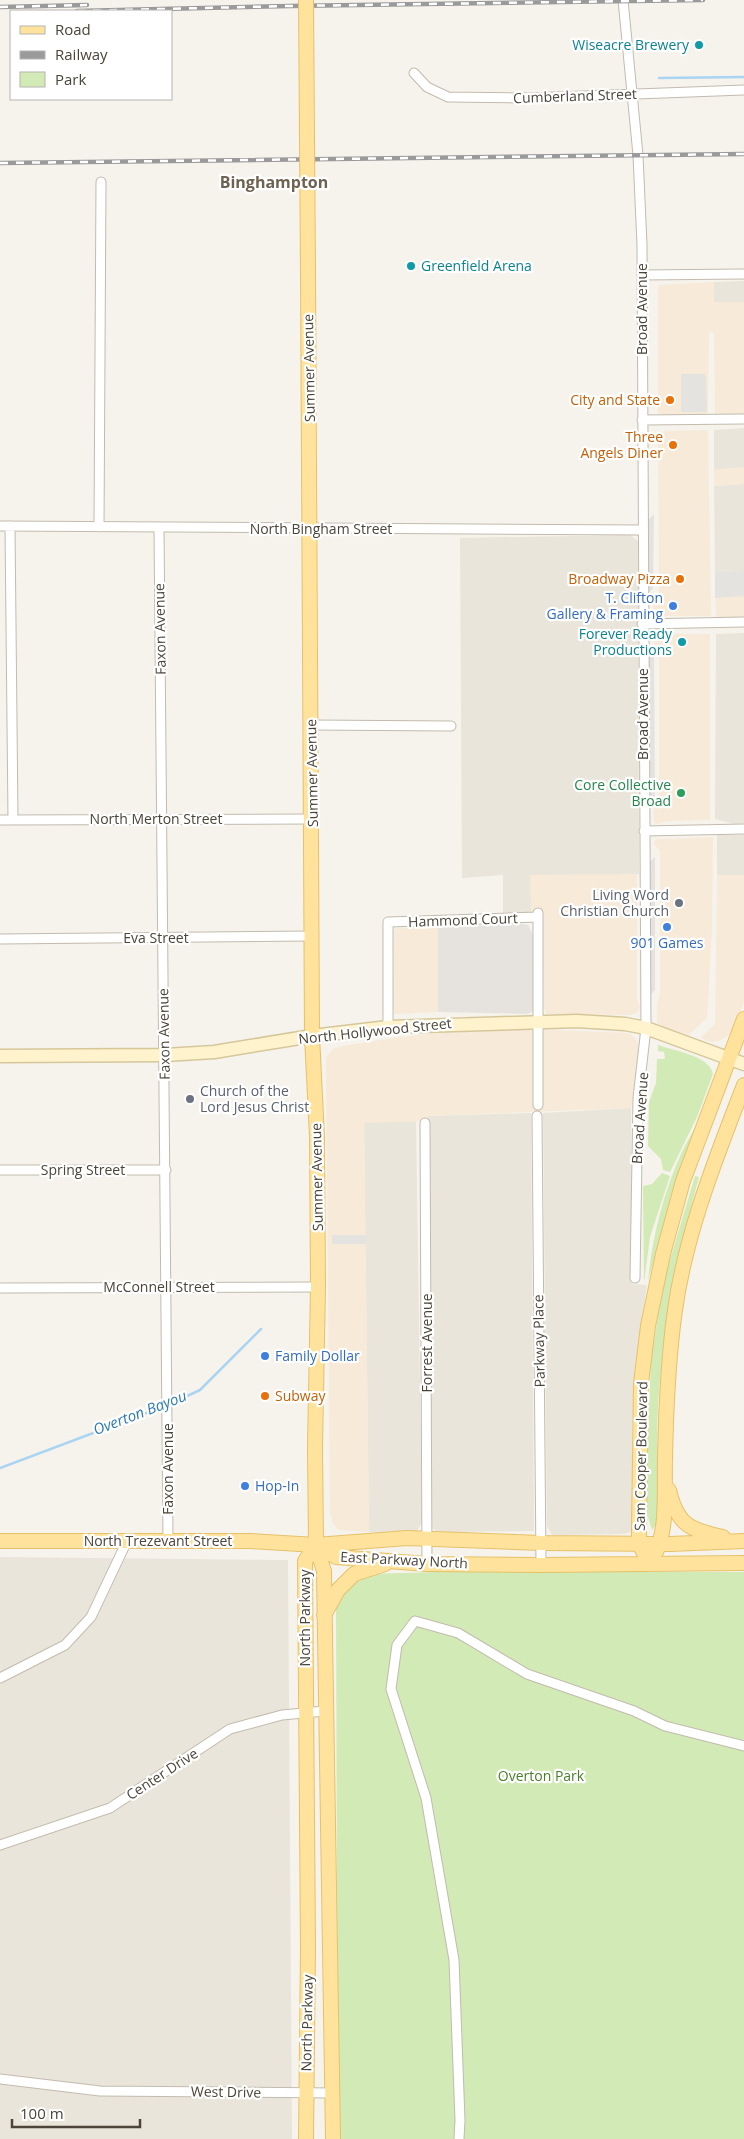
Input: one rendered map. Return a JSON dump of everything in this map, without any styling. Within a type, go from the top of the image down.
[{"type":"main road","name":"Summer Avenue","points":[[306,0],[312,1036],[316,1137],[318,1287],[315,1447],[316,1545]]},
{"type":"main road","name":"Sam Cooper Boulevard","points":[[650,1564],[639,1544],[641,1384],[648,1326],[663,1254],[683,1181],[744,1019]]},
{"type":"main road","name":"North Hollywood Street","points":[[0,1056],[164,1055],[214,1052],[312,1036],[388,1027],[577,1021],[626,1024],[646,1028],[744,1064]]},
{"type":"main road","name":"Sam Cooper Boulevard","points":[[650,1564],[660,1544],[670,1356],[675,1309],[704,1188],[744,1085]]},
{"type":"main road","points":[[664,1470],[673,1507],[680,1520],[691,1528],[705,1533],[742,1541]]},
{"type":"main road","name":"East Parkway North","points":[[316,1545],[407,1538],[541,1543],[639,1544],[742,1541]]},
{"type":"main road","name":"North Trezevant Street","points":[[0,1541],[265,1541],[316,1545]]},
{"type":"main road","name":"East Parkway North","points":[[316,1545],[336,1557],[427,1564],[744,1563]]},
{"type":"main road","name":"North Parkway","points":[[316,1545],[324,1571],[333,2139]]},
{"type":"main road","name":"North Parkway","points":[[306,2139],[308,1948],[305,1562],[316,1545]]},
{"type":"main road","points":[[324,1616],[338,1590],[354,1574],[391,1562]]},
{"type":"street","name":"Broad Avenue","points":[[623,0],[638,155],[642,275],[642,624],[646,1028],[638,1098],[634,1278]]},
{"type":"street","name":"Cumberland Street","points":[[414,73],[427,87],[448,97],[529,98],[744,90]]},
{"type":"street","points":[[99,527],[101,182]]},
{"type":"street","points":[[642,275],[744,274]]},
{"type":"street","points":[[642,420],[744,419]]},
{"type":"street","name":"North Bingham Street","points":[[0,526],[643,530]]},
{"type":"street","points":[[10,526],[13,820]]},
{"type":"street","name":"Faxon Avenue","points":[[159,528],[168,1541]]},
{"type":"street","points":[[642,624],[744,622]]},
{"type":"street","points":[[311,725],[451,726]]},
{"type":"street","name":"North Merton Street","points":[[0,820],[312,818]]},
{"type":"street","points":[[644,831],[744,829]]},
{"type":"street","name":"Hammond Court","points":[[388,1027],[388,922],[538,915],[539,1021]]},
{"type":"street","name":"Eva Street","points":[[0,938],[312,936]]},
{"type":"street","points":[[538,1105],[539,1021]]},
{"type":"street","name":"Parkway Place","points":[[537,1116],[541,1565]]},
{"type":"street","name":"Forrest Avenue","points":[[425,1123],[427,1564]]},
{"type":"street","name":"Spring Street","points":[[0,1170],[166,1170]]},
{"type":"street","name":"McConnell Street","points":[[0,1288],[318,1287]]},
{"type":"street","points":[[0,1678],[65,1645],[91,1617],[127,1541]]},
{"type":"street","points":[[459,2139],[460,2120],[454,1960],[426,1798],[391,1689],[397,1645],[415,1621],[458,1634],[527,1674],[634,1711],[665,1726],[744,1746]]},
{"type":"street","name":"Center Drive","points":[[0,1845],[110,1808],[230,1729],[306,1712],[325,1711]]},
{"type":"street","name":"West Drive","points":[[0,2079],[100,2091],[333,2092]]},
{"type":"shaded area","points":[[744,281],[744,302],[714,302],[714,282]]},
{"type":"shaded area","points":[[714,282],[714,302],[744,302],[744,416],[715,416],[714,333],[709,332],[708,416],[662,415],[658,413],[658,285]]},
{"type":"shaded area","points":[[681,374],[704,374],[706,376],[707,412],[681,412]]},
{"type":"shaded area","points":[[744,428],[744,467],[714,470],[714,430]]},
{"type":"shaded area","points":[[708,430],[711,616],[661,616],[654,620],[653,606],[659,591],[658,434],[664,431]]},
{"type":"shaded area","points":[[744,467],[744,484],[714,486],[714,470]]},
{"type":"shaded area","points":[[744,484],[744,570],[715,571],[714,486]]},
{"type":"shaded area","points":[[654,514],[653,589],[648,593],[647,521]]},
{"type":"shaded area","points":[[630,535],[638,541],[639,874],[618,875],[531,913],[503,913],[503,875],[462,878],[460,538]]},
{"type":"shaded area","points":[[744,570],[744,618],[716,617],[715,571]]},
{"type":"shaded area","points":[[744,570],[744,596],[715,598],[715,571]]},
{"type":"shaded area","points":[[655,632],[662,634],[710,634],[710,820],[667,821],[657,824],[654,822],[653,813],[659,793],[659,655],[653,641]]},
{"type":"shaded area","points":[[744,633],[744,823],[734,824],[715,819],[716,634]]},
{"type":"shaded area","points":[[654,652],[655,797],[647,802],[647,657]]},
{"type":"shaded area","points":[[717,835],[744,835],[744,875],[717,875]]},
{"type":"shaded area","points":[[713,837],[712,930],[707,1018],[689,1035],[665,1028],[657,1023],[657,1006],[660,992],[660,851],[654,844],[656,839]]},
{"type":"shaded area","points":[[655,857],[655,990],[648,997],[648,863]]},
{"type":"shaded area","points":[[637,874],[637,1000],[640,1007],[638,1012],[631,1015],[546,1014],[544,1008],[542,913],[531,913],[530,875]]},
{"type":"shaded area","points":[[717,875],[744,875],[744,1002],[734,1032],[719,1041],[712,1042],[700,1038],[715,1024]]},
{"type":"shaded area","points":[[528,925],[533,935],[534,1008],[532,1012],[527,1014],[438,1012],[438,927]]},
{"type":"shaded area","points":[[438,927],[438,1012],[394,1014],[394,931],[396,928]]},
{"type":"shaded area","points":[[526,1029],[629,1033],[638,1044],[640,1054],[631,1108],[428,1116],[429,1121],[364,1123],[369,1532],[339,1530],[333,1524],[330,1514],[326,1057],[333,1049],[343,1046],[400,1037],[456,1031]]},
{"type":"shaded area","points":[[631,1108],[632,1284],[647,1285],[635,1367],[632,1433],[633,1527],[632,1532],[624,1534],[552,1535],[547,1526],[543,1113]]},
{"type":"shaded area","points":[[531,1113],[534,1531],[438,1532],[432,1528],[428,1116]]},
{"type":"shaded area","points":[[416,1121],[422,1522],[417,1531],[369,1532],[364,1122]]},
{"type":"shaded area","points":[[332,1235],[366,1235],[366,1244],[332,1244]]},
{"type":"shaded area","points":[[0,1557],[288,1560],[292,2139],[0,2139]]},
{"type":"green space","points":[[658,1045],[698,1058],[705,1062],[713,1074],[697,1117],[670,1172],[663,1170],[661,1159],[648,1146],[649,1102],[656,1083],[657,1059],[665,1059],[664,1052],[658,1051]]},
{"type":"green space","points":[[699,1120],[664,1223],[648,1281],[655,1232],[664,1200],[681,1154]]},
{"type":"green space","points":[[662,1173],[670,1176],[650,1237],[644,1283],[643,1186],[652,1184]]},
{"type":"green space","points":[[695,1176],[699,1177],[675,1276],[664,1343],[658,1410],[659,1503],[658,1515],[652,1530],[647,1514],[651,1360],[664,1280]]},
{"type":"green space","name":"Overton Park","points":[[437,1572],[744,1572],[744,2139],[338,2139],[336,1608],[338,1598],[364,1574]]},
{"type":"waterway","points":[[659,78],[744,77]]},
{"type":"waterway","name":"Overton Bayou","points":[[170,1404],[200,1390],[261,1329]]},
{"type":"waterway","name":"Overton Bayou","points":[[0,1468],[165,1406]]},
{"type":"railway","points":[[120,10],[703,0]]},
{"type":"railway","points":[[0,7],[87,5]]},
{"type":"railway","points":[[0,163],[744,154]]},
{"type":"place","name":"Wiseacre Brewery","points":[[699,45]]},
{"type":"place","name":"Greenfield Arena","points":[[411,266]]},
{"type":"place","name":"City and State","points":[[670,400]]},
{"type":"place","name":"Three Angels Diner","points":[[673,445]]},
{"type":"place","name":"Broadway Pizza","points":[[680,579]]},
{"type":"place","name":"T. Clifton Gallery & Framing","points":[[673,606]]},
{"type":"place","name":"Forever Ready Productions","points":[[682,642]]},
{"type":"place","name":"Core Collective Broad","points":[[681,793]]},
{"type":"place","name":"Living Word Christian Church","points":[[679,903]]},
{"type":"place","name":"901 Games","points":[[667,927]]},
{"type":"place","name":"Church of the Lord Jesus Christ","points":[[190,1099]]},
{"type":"place","name":"Family Dollar","points":[[265,1356]]},
{"type":"place","name":"Subway","points":[[265,1396]]},
{"type":"place","name":"Hop-In","points":[[245,1486]]},
{"type":"district","name":"Binghampton","points":[[274,182]]}]
